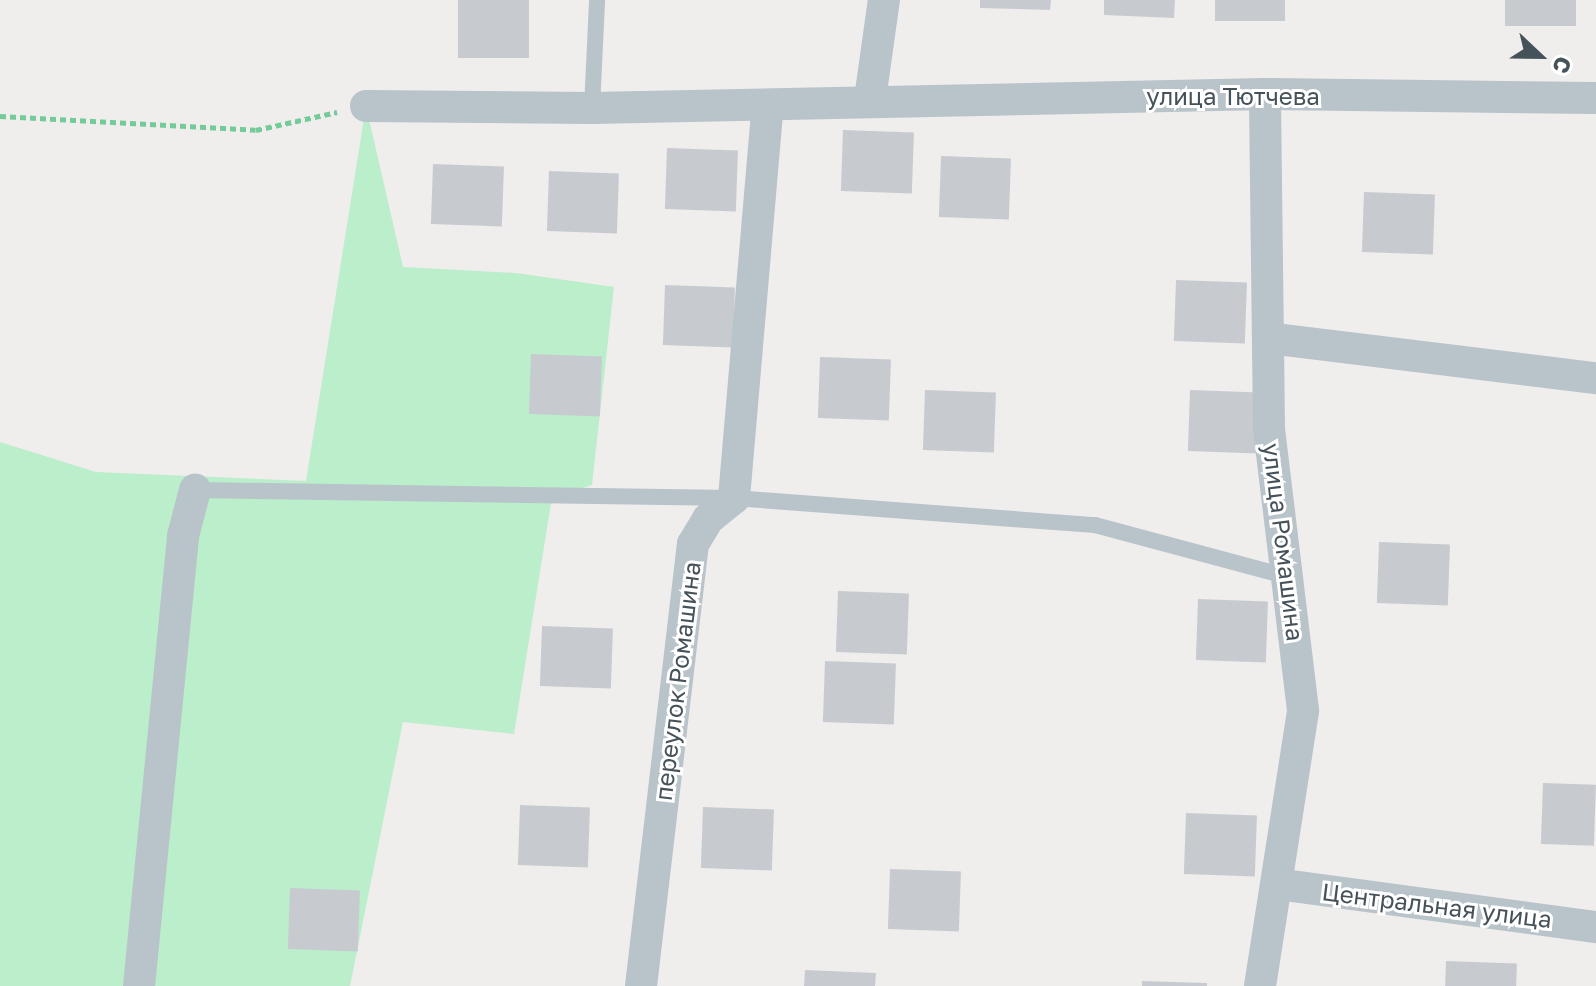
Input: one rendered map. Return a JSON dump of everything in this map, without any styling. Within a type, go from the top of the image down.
[{"type":"street","points":[[870,99],[884,0]]},
{"type":"street","name":"улица Тютчева","points":[[366,106],[592,108],[768,105],[870,99],[1265,94],[1596,98]]},
{"type":"street","name":"улица Ромашина","points":[[1260,986],[1303,710],[1291,578],[1269,428],[1265,94]]},
{"type":"street","points":[[734,498],[768,105]]},
{"type":"street","points":[[1268,338],[1596,378]]},
{"type":"street","points":[[139,986],[183,536],[195,490]]},
{"type":"street","name":"переулок Ромашина","points":[[641,986],[693,544],[708,519],[734,498]]},
{"type":"street","name":"Центральная улица","points":[[1277,884],[1596,927]]},
{"type":"lane","points":[[592,108],[597,0]]},
{"type":"lane","points":[[195,490],[734,498],[1095,525],[1291,578]]},
{"type":"path","points":[[0,116],[256,130],[366,106]]},
{"type":"green space","points":[[366,106],[403,267],[516,273],[614,287],[592,485],[552,497],[514,734],[403,722],[350,986],[0,986],[0,442],[96,472],[306,481]]},
{"type":"building","points":[[458,0],[529,0],[529,58],[458,58]]},
{"type":"building","points":[[980,0],[1051,0],[1050,10],[980,8]]},
{"type":"building","points":[[1104,0],[1175,0],[1174,18],[1104,15]]},
{"type":"building","points":[[1215,0],[1285,0],[1285,21],[1215,21]]},
{"type":"building","points":[[1505,0],[1576,0],[1576,26],[1505,26]]},
{"type":"building","points":[[843,130],[914,132],[912,193],[841,191]]},
{"type":"building","points":[[667,148],[738,150],[736,211],[665,209]]},
{"type":"building","points":[[941,156],[1011,158],[1009,219],[939,217]]},
{"type":"building","points":[[433,164],[504,166],[502,226],[431,224]]},
{"type":"building","points":[[549,171],[619,173],[617,233],[547,231]]},
{"type":"building","points":[[1364,192],[1435,194],[1433,254],[1362,252]]},
{"type":"building","points":[[1176,280],[1247,282],[1245,343],[1174,341]]},
{"type":"building","points":[[665,285],[735,287],[733,347],[663,345]]},
{"type":"building","points":[[531,354],[602,356],[600,416],[529,414]]},
{"type":"building","points":[[820,357],[891,359],[889,420],[818,418]]},
{"type":"building","points":[[925,390],[996,392],[994,452],[923,450]]},
{"type":"building","points":[[1190,390],[1260,392],[1258,453],[1188,451]]},
{"type":"building","points":[[1379,542],[1450,544],[1448,605],[1377,603]]},
{"type":"building","points":[[838,591],[909,593],[907,654],[836,652]]},
{"type":"building","points":[[1198,599],[1268,601],[1266,662],[1196,660]]},
{"type":"building","points":[[542,626],[613,628],[611,688],[540,686]]},
{"type":"building","points":[[825,661],[896,663],[894,724],[823,722]]},
{"type":"building","points":[[1543,783],[1596,785],[1594,846],[1541,844]]},
{"type":"building","points":[[520,805],[590,807],[588,867],[518,865]]},
{"type":"building","points":[[703,807],[774,809],[772,870],[701,868]]},
{"type":"building","points":[[1186,813],[1257,815],[1255,876],[1184,874]]},
{"type":"building","points":[[890,869],[961,871],[959,931],[888,929]]},
{"type":"building","points":[[290,888],[360,890],[358,951],[288,949]]},
{"type":"building","points":[[1446,961],[1517,963],[1516,986],[1445,986]]},
{"type":"building","points":[[805,970],[876,973],[875,986],[804,986]]},
{"type":"building","points":[[1142,981],[1207,983],[1207,986],[1142,986]]}]
